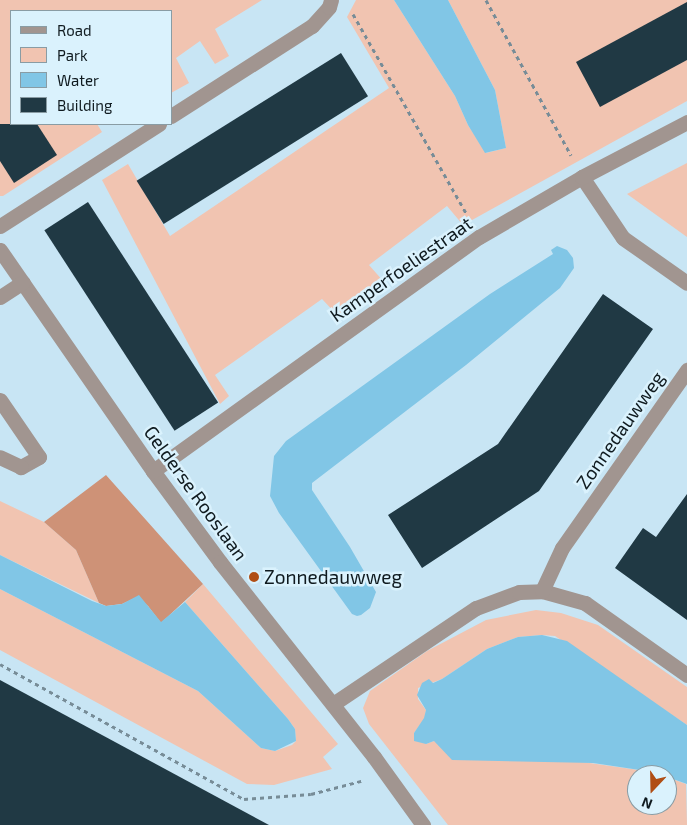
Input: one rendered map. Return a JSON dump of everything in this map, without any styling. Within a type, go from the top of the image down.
[{"type":"street","points":[[172,115],[312,26],[329,7],[331,0]]},
{"type":"street","name":"Kamperfoeliestraat","points":[[153,471],[479,237],[582,177],[687,122]]},
{"type":"street","points":[[0,226],[157,125]]},
{"type":"street","points":[[582,177],[623,238],[687,283]]},
{"type":"street","name":"Gelderse Rooslaan","points":[[0,250],[153,471],[220,562],[333,704],[423,825]]},
{"type":"street","points":[[0,298],[23,282]]},
{"type":"street","name":"Zonnedauwweg","points":[[542,591],[562,548],[687,370]]},
{"type":"street","points":[[0,400],[39,457],[21,467],[0,457]]},
{"type":"street","points":[[333,704],[476,608],[519,592],[542,591],[585,603],[687,675]]},
{"type":"path","points":[[486,0],[582,177]]},
{"type":"path","points":[[350,8],[479,237]]},
{"type":"path","points":[[0,664],[244,799],[311,794],[386,774]]},
{"type":"green space","points":[[0,0],[262,0],[215,29],[229,56],[215,64],[200,41],[176,58],[189,83],[172,92],[172,10],[10,10],[10,125],[98,125],[102,132],[3,196],[0,196]]},
{"type":"green space","points":[[356,0],[394,0],[455,96],[468,125],[486,153],[506,148],[495,90],[448,0],[687,0],[687,101],[463,225],[447,206],[369,265],[384,282],[338,316],[322,299],[215,375],[229,396],[220,404],[102,180],[128,164],[170,236],[389,88],[347,17]]},
{"type":"green space","points":[[687,163],[687,237],[627,194]]},
{"type":"green space","points":[[0,501],[44,522],[76,550],[99,603],[0,555]]},
{"type":"green space","points":[[203,584],[338,744],[323,757],[332,769],[274,785],[247,784],[0,650],[0,589],[198,691],[261,748],[275,751],[292,745],[296,741],[295,729],[288,719],[185,602]]},
{"type":"green space","points":[[536,610],[561,613],[598,625],[687,687],[687,725],[555,636],[542,635],[518,637],[487,649],[442,679],[418,688],[418,699],[426,710],[425,718],[414,733],[426,744],[434,741],[627,768],[627,815],[677,815],[677,781],[686,784],[687,825],[448,825],[369,724],[363,708],[370,691],[427,651],[486,620]]},
{"type":"shaded area","points":[[106,475],[203,584],[161,623],[148,606],[137,597],[122,604],[106,606],[99,603],[76,550],[44,522]]},
{"type":"water","points":[[394,0],[448,0],[495,90],[506,148],[485,153],[468,125],[455,96]]},
{"type":"water","points":[[557,246],[567,250],[573,258],[574,268],[560,288],[466,365],[312,483],[312,490],[350,547],[376,592],[370,608],[361,615],[352,614],[279,513],[270,496],[274,456],[286,441],[490,294],[553,254],[551,250]]},
{"type":"water","points":[[0,555],[92,601],[106,606],[122,604],[139,595],[161,622],[185,602],[288,719],[295,729],[296,741],[275,751],[261,748],[198,691],[0,589]]},
{"type":"water","points":[[542,635],[567,641],[687,725],[687,784],[677,780],[677,765],[627,765],[627,768],[593,763],[452,760],[434,741],[426,744],[414,741],[414,733],[424,718],[426,710],[417,695],[422,683],[429,679],[433,683],[442,679],[487,649],[518,637]]},
{"type":"building","points":[[687,2],[687,60],[600,107],[576,62]]},
{"type":"building","points":[[341,53],[368,96],[164,224],[137,181]]},
{"type":"building","points":[[0,124],[38,125],[57,155],[14,183],[0,161]]},
{"type":"building","points":[[88,202],[218,402],[175,431],[44,230]]},
{"type":"building","points":[[603,294],[653,329],[539,491],[422,568],[388,515],[498,444]]},
{"type":"building","points":[[687,494],[687,620],[615,568],[643,528],[656,537]]},
{"type":"building","points":[[0,680],[269,825],[0,825]]},
{"type":"place","name":"Zonnedauwweg","points":[[254,577]]}]
